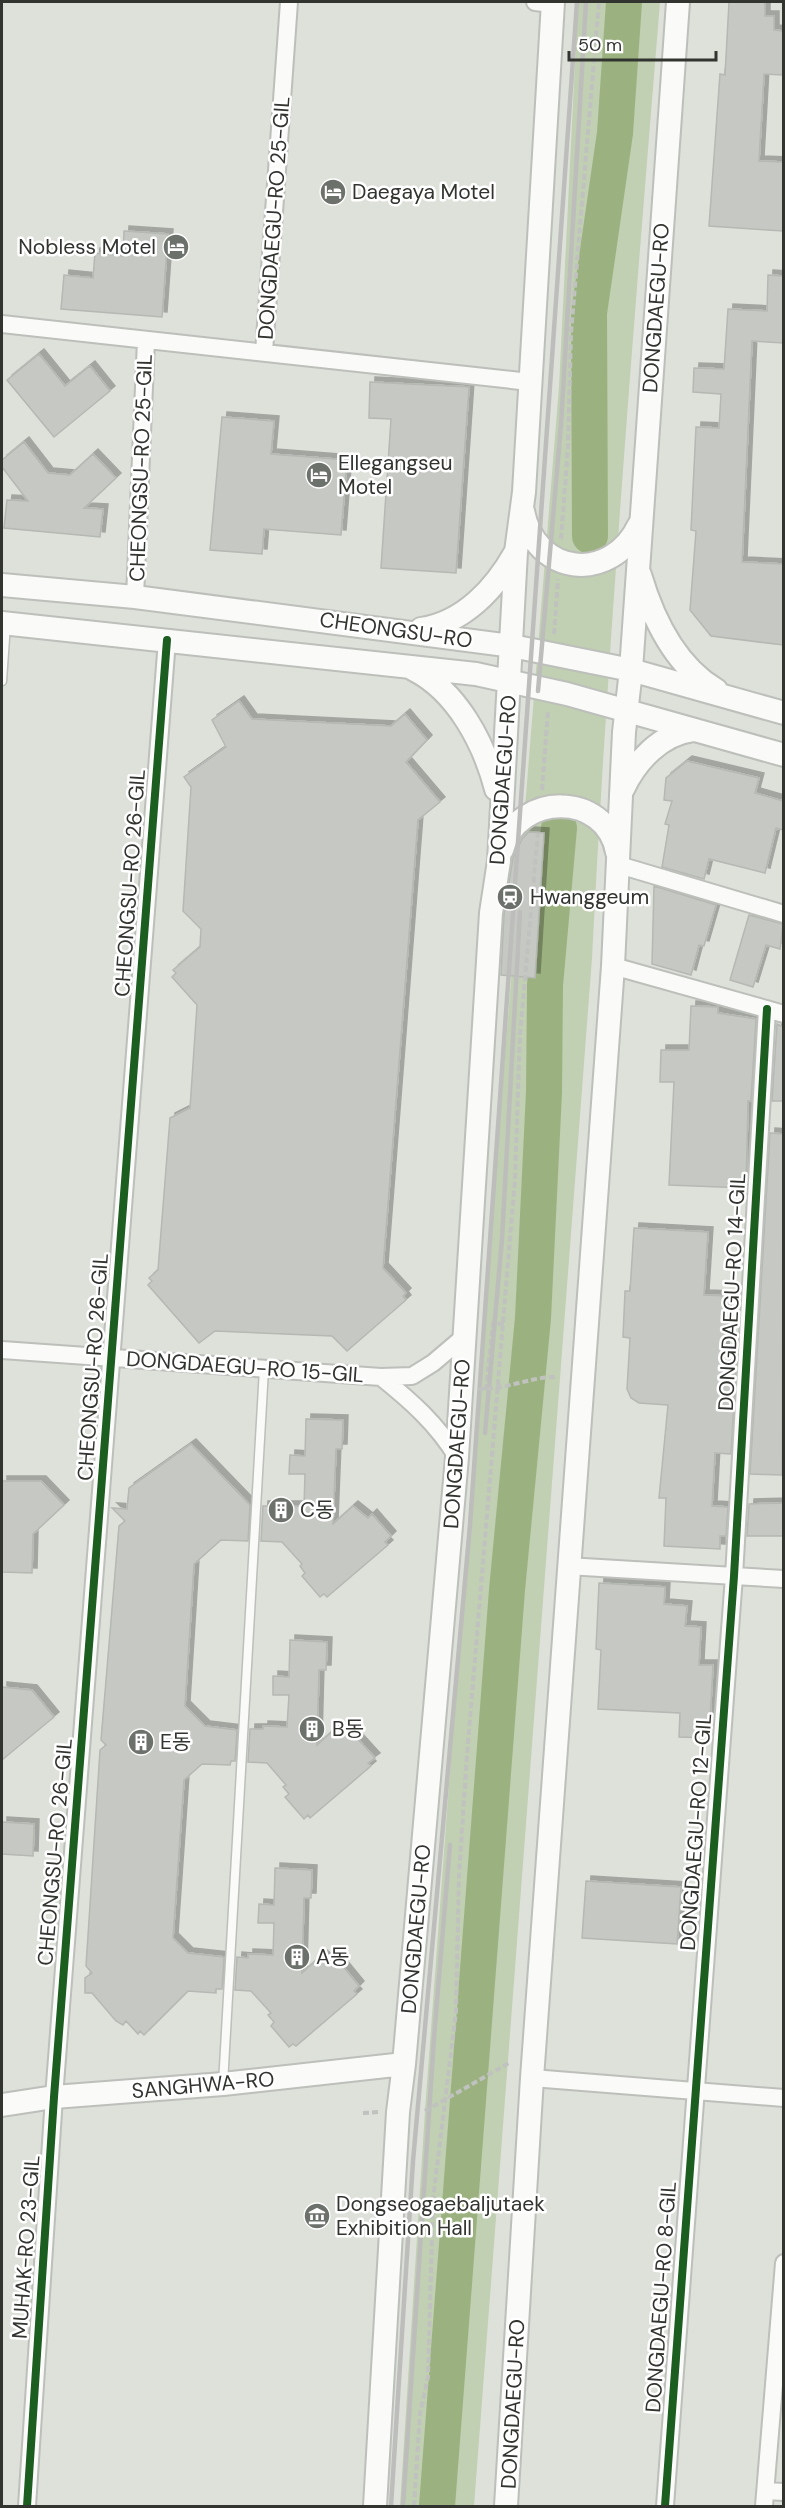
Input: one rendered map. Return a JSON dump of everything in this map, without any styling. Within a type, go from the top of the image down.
[{"type":"main road","name":"DONGDAEGU-RO","points":[[375,2506],[398,2112],[457,1456],[491,913],[499,861],[500,814],[511,681],[516,552],[524,492],[547,2]]},
{"type":"main road","name":"DONGDAEGU-RO","points":[[507,2506],[532,2078],[567,1566],[613,966],[621,796],[678,2]]},
{"type":"main road","points":[[524,492],[525,524],[533,539],[544,552],[574,565],[599,562],[621,551],[633,539],[640,524],[643,507]]},
{"type":"main road","points":[[405,631],[440,626],[458,616],[486,593],[516,552]]},
{"type":"main road","points":[[638,566],[651,605],[683,661],[698,679],[736,701]]},
{"type":"main road","name":"CHEONGSU-RO","points":[[2,585],[135,597],[512,646],[631,670],[783,713]]},
{"type":"main road","name":"CHEONGSU-RO","points":[[4,624],[476,674],[627,710],[783,755]]},
{"type":"main road","points":[[412,669],[427,676],[463,715],[475,733],[492,772],[500,814]]},
{"type":"main road","points":[[621,796],[636,766],[647,754],[681,732],[693,730]]},
{"type":"main road","points":[[499,861],[504,841],[515,824],[531,812],[551,806],[571,806],[590,814],[605,827],[615,845],[619,865]]},
{"type":"main road","name":"SANGHWA-RO","points":[[2,2105],[54,2097],[223,2084],[404,2064]]},
{"type":"street","name":"DONGDAEGU-RO 25-GIL","points":[[146,340],[264,352],[290,2]]},
{"type":"street","name":"CHEONGSU-RO 25-GIL","points":[[2,324],[146,340],[135,597]]},
{"type":"street","points":[[264,352],[530,382]]},
{"type":"street","name":"CHEONGSU-RO 26-GIL","points":[[54,2097],[167,640]]},
{"type":"street","points":[[619,865],[783,914]]},
{"type":"street","points":[[613,966],[783,1014]]},
{"type":"street","name":"DONGDAEGU-RO 14-GIL","points":[[734,1576],[767,1009]]},
{"type":"street","name":"DONGDAEGU-RO 15-GIL","points":[[2,1350],[381,1377],[412,1376],[433,1363],[466,1335]]},
{"type":"street","points":[[381,1377],[417,1405],[446,1438],[457,1456]]},
{"type":"street","points":[[567,1566],[783,1579]]},
{"type":"street","name":"DONGDAEGU-RO 12-GIL","points":[[694,2091],[734,1576]]},
{"type":"street","points":[[532,2078],[783,2098]]},
{"type":"street","name":"DONGDAEGU-RO 8-GIL","points":[[664,2506],[694,2091]]},
{"type":"street","name":"MUHAK-RO 23-GIL","points":[[27,2506],[54,2097]]},
{"type":"street","points":[[783,2263],[780,2361],[765,2499],[783,2492]]},
{"type":"lane","name":"CHEONGSU-RO","points":[[2,681],[4,624]]},
{"type":"lane","points":[[223,2084],[264,1369]]},
{"type":"path","points":[[561,540],[568,448],[571,333],[599,2]]},
{"type":"path","points":[[553,645],[558,575]]},
{"type":"path","points":[[542,796],[549,703]]},
{"type":"path","points":[[414,2506],[420,2414],[428,2367],[433,2199],[456,2013],[459,1875],[467,1755],[504,1323],[519,1107],[520,1035],[538,830]]},
{"type":"path","points":[[486,1390],[492,1323],[504,1323]]},
{"type":"path","points":[[478,1389],[486,1390],[540,1377],[556,1377]]},
{"type":"path","points":[[425,2110],[509,2062]]},
{"type":"green space","points":[[578,2],[660,2],[614,599],[592,958],[474,2506],[400,2506],[425,2111],[478,1389],[559,387]]},
{"type":"building","points":[[729,2],[765,2],[765,16],[774,16],[774,30],[783,31],[783,75],[764,74],[759,161],[783,162],[783,231],[709,226],[720,74],[725,75]]},
{"type":"building","points":[[124,231],[168,234],[162,317],[61,309],[64,275],[93,278],[95,253],[123,256]]},
{"type":"building","points":[[768,275],[783,276],[783,343],[752,341],[742,562],[783,564],[783,645],[711,636],[690,610],[696,531],[691,530],[696,427],[719,428],[721,394],[693,392],[694,368],[724,369],[728,309],[767,311]]},
{"type":"building","points":[[39,354],[65,386],[90,366],[110,391],[54,437],[7,380]]},
{"type":"building","points":[[370,382],[469,387],[456,573],[381,568],[391,419],[369,418]]},
{"type":"building","points":[[222,417],[274,421],[271,454],[347,460],[341,535],[264,529],[262,554],[210,550]]},
{"type":"building","points":[[24,442],[48,473],[70,475],[93,454],[116,478],[84,508],[103,509],[100,537],[4,528],[7,500],[28,501],[2,467],[2,460]]},
{"type":"building","points":[[239,701],[252,719],[391,726],[405,714],[427,740],[406,762],[440,802],[418,820],[383,1268],[406,1293],[403,1296],[406,1300],[347,1351],[332,1336],[215,1331],[199,1343],[148,1285],[152,1281],[149,1278],[158,1270],[170,1118],[190,1108],[197,1005],[172,977],[176,973],[173,970],[200,947],[201,929],[183,911],[191,787],[184,777],[226,747],[212,720]]},
{"type":"building","points":[[687,761],[759,778],[755,793],[783,801],[783,830],[776,828],[765,873],[709,859],[704,879],[662,867],[669,825],[665,824],[672,801],[664,800],[666,778]]},
{"type":"building","points":[[529,832],[544,833],[535,978],[501,975],[504,914],[513,858],[522,839]]},
{"type":"building","points":[[654,886],[716,905],[704,946],[699,945],[691,975],[652,964]]},
{"type":"building","points":[[749,915],[783,924],[780,949],[766,945],[753,987],[730,980]]},
{"type":"building","points":[[691,1006],[718,1007],[718,1013],[756,1019],[751,1101],[748,1101],[746,1188],[669,1185],[674,1082],[660,1082],[661,1050],[689,1050]]},
{"type":"building","points":[[777,1024],[783,1027],[783,1101],[772,1101]]},
{"type":"building","points":[[770,1133],[783,1134],[782,1475],[750,1474]]},
{"type":"building","points":[[634,1228],[708,1232],[704,1295],[727,1296],[724,1350],[737,1351],[731,1454],[715,1453],[712,1506],[728,1507],[726,1536],[720,1536],[720,1549],[664,1546],[666,1498],[659,1498],[668,1405],[639,1403],[631,1398],[627,1389],[630,1338],[623,1337],[625,1291],[630,1291]]},
{"type":"building","name":"C동","points":[[306,1419],[343,1420],[342,1449],[336,1449],[333,1524],[353,1506],[368,1518],[372,1514],[391,1536],[385,1542],[388,1545],[327,1597],[324,1594],[320,1597],[302,1576],[305,1573],[300,1566],[302,1564],[282,1542],[261,1541],[263,1506],[304,1506],[305,1474],[289,1474],[290,1455],[305,1456]]},
{"type":"building","points":[[191,1444],[250,1505],[248,1541],[221,1540],[194,1564],[185,1706],[205,1726],[237,1730],[235,1761],[231,1761],[230,1765],[202,1764],[184,1780],[173,1938],[188,1953],[224,1957],[222,1989],[216,1989],[216,1993],[188,1991],[144,2035],[140,2031],[138,2034],[126,2021],[123,2025],[116,2021],[92,1993],[85,1993],[85,1978],[92,1973],[86,1966],[100,1750],[106,1745],[101,1740],[119,1526],[125,1521],[112,1508],[127,1509],[129,1488]]},
{"type":"building","points":[[2,1481],[41,1481],[64,1505],[33,1534],[32,1573],[2,1572]]},
{"type":"building","points":[[783,1503],[783,1536],[747,1536],[749,1504]]},
{"type":"building","points":[[599,1583],[665,1587],[664,1604],[687,1606],[685,1626],[701,1627],[699,1665],[713,1665],[709,1738],[679,1737],[680,1713],[598,1709],[601,1650],[596,1649]]},
{"type":"building","name":"B동","points":[[290,1640],[327,1642],[326,1670],[319,1670],[317,1745],[337,1727],[351,1739],[355,1736],[375,1758],[368,1763],[371,1766],[310,1818],[308,1815],[304,1819],[285,1797],[289,1794],[283,1787],[286,1785],[267,1763],[248,1762],[250,1729],[263,1729],[263,1726],[287,1727],[289,1695],[273,1695],[273,1676],[289,1677]]},
{"type":"building","points":[[2,1687],[32,1690],[54,1717],[2,1760]]},
{"type":"building","points":[[2,1822],[34,1824],[33,1856],[2,1854]]},
{"type":"building","name":"A동","points":[[275,1868],[312,1870],[311,1898],[304,1898],[302,1973],[322,1955],[336,1967],[341,1964],[359,1986],[354,1991],[357,1994],[296,2046],[293,2044],[289,2047],[271,2026],[274,2022],[268,2015],[271,2013],[251,1991],[235,1990],[237,1957],[248,1958],[248,1954],[273,1955],[274,1923],[258,1923],[259,1904],[274,1905]]},
{"type":"building","points":[[586,1881],[681,1887],[677,1944],[582,1938]]},
{"type":"waterway","points":[[590,536],[589,313],[615,133],[624,2]]},
{"type":"waterway","points":[[437,2506],[507,1590],[533,1318],[544,1092],[545,985],[559,828]]},
{"type":"railway","points":[[391,2506],[413,2161],[470,1525],[577,2]]},
{"type":"railway","points":[[538,691],[561,425],[586,2]]},
{"type":"railway","points":[[485,1433],[502,1239],[520,912]]},
{"type":"railway","points":[[403,2506],[434,2038],[450,1845]]},
{"type":"cycle path","points":[[27,2506],[54,2097],[167,640]]},
{"type":"cycle path","points":[[665,2506],[734,1576],[767,1009]]},
{"type":"place","name":"Daegaya Motel","points":[[333,192]]},
{"type":"place","name":"Nobless Motel","points":[[176,247]]},
{"type":"place","name":"Ellegangseu Motel","points":[[319,475]]},
{"type":"place","name":"Hwanggeum","points":[[510,897]]},
{"type":"place","name":"C동","points":[[281,1510]]},
{"type":"place","name":"B동","points":[[312,1729]]},
{"type":"place","name":"E동","points":[[141,1742]]},
{"type":"place","name":"A동","points":[[297,1957]]},
{"type":"place","name":"Dongseogaebaljutaek Exhibition Hall","points":[[317,2216]]}]
